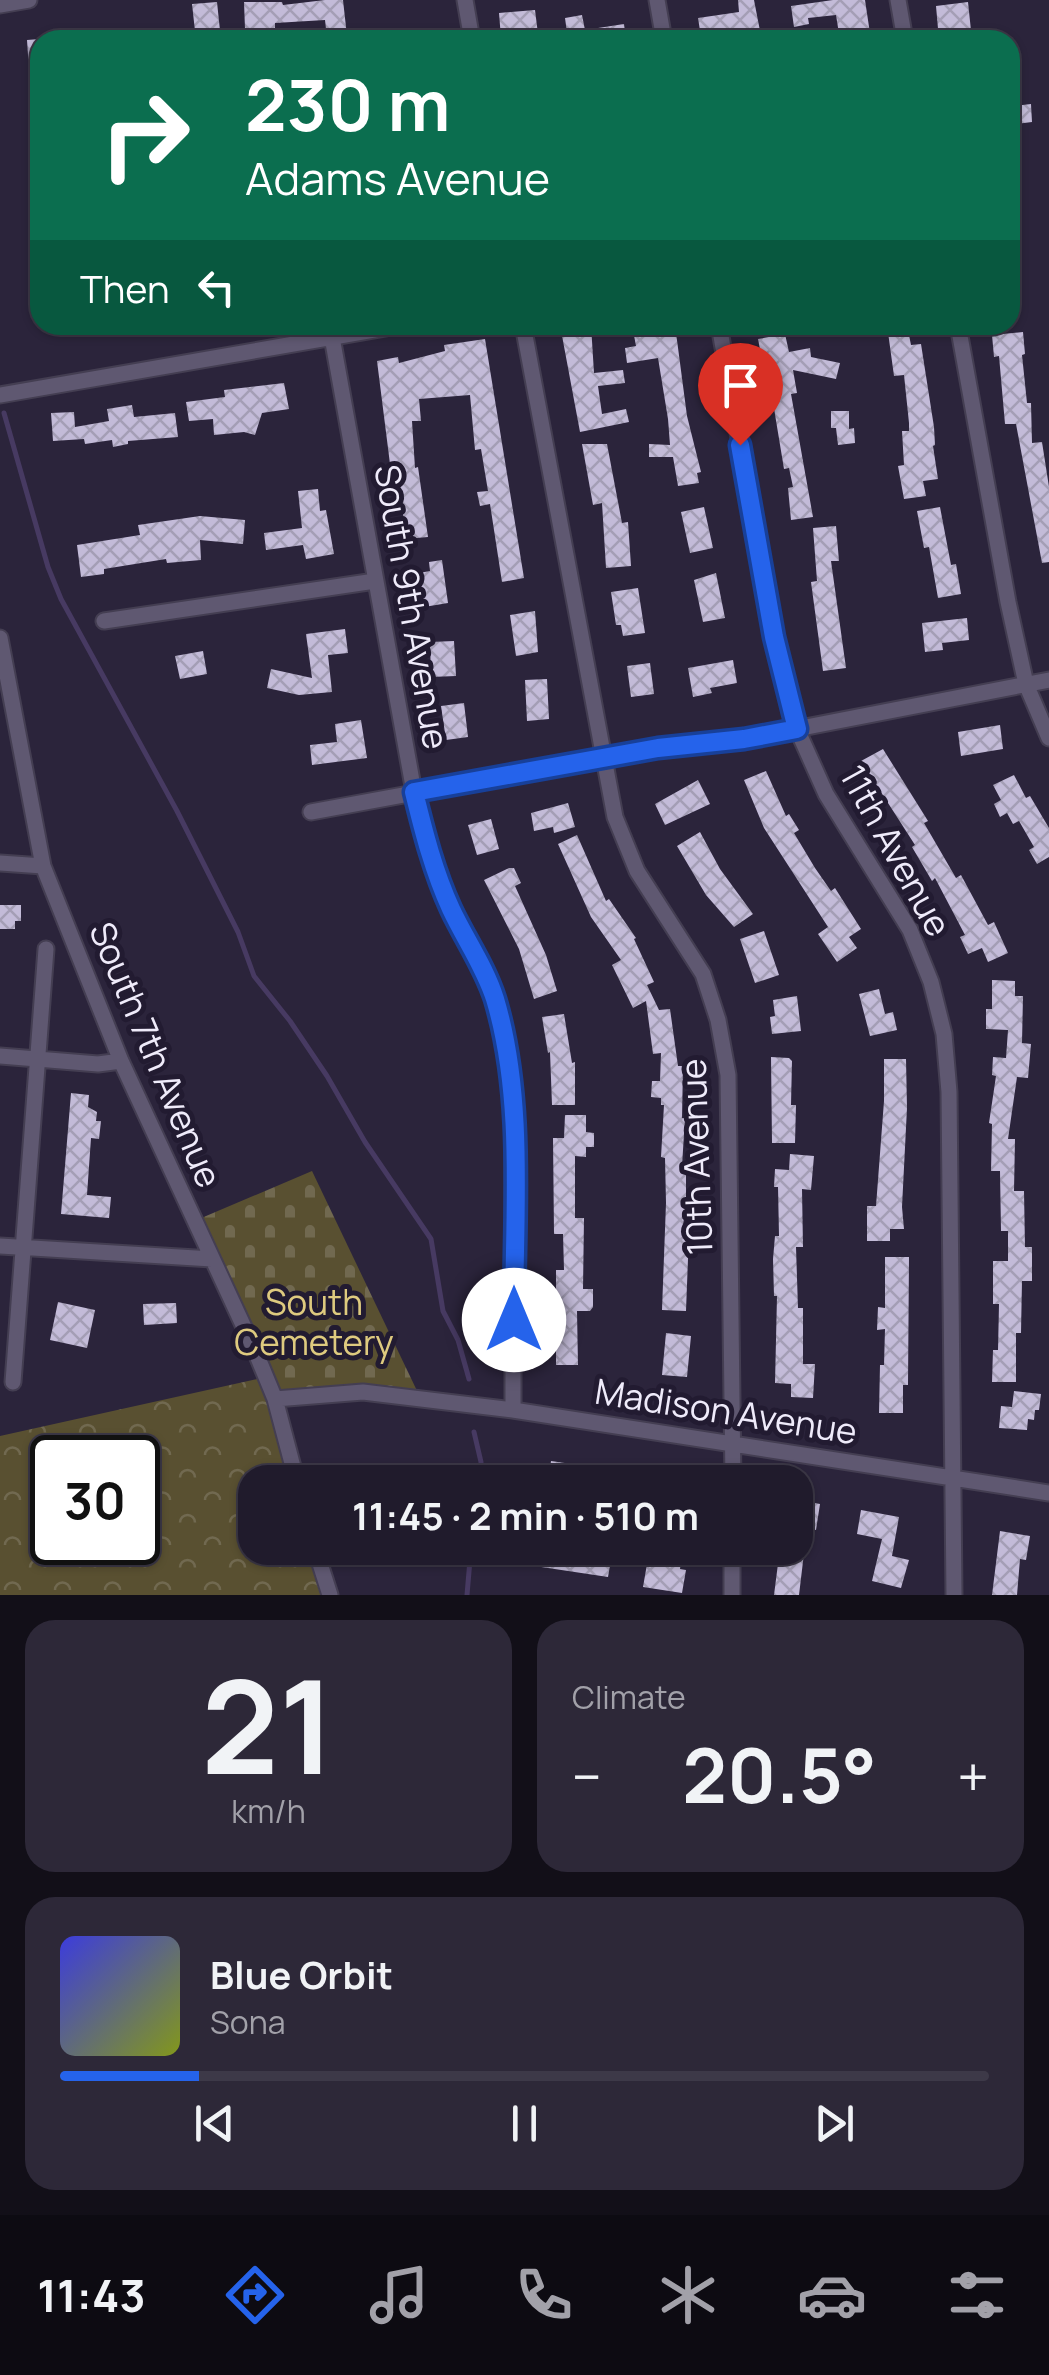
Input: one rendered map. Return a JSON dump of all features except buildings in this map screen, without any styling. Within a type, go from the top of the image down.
[{"type":"street","points":[[0,5],[30,0]]},
{"type":"street","points":[[465,0],[470,30]]},
{"type":"street","points":[[657,0],[662,30]]},
{"type":"street","points":[[898,0],[904,30]]},
{"type":"street","points":[[0,395],[344,335]]},
{"type":"street","name":"10th Avenue","points":[[526,335],[615,818],[637,871],[694,958],[718,1020],[728,1075],[733,1465]]},
{"type":"street","name":"11th Avenue","points":[[721,335],[774,637],[797,729],[826,794],[910,930],[931,982],[944,1034],[949,1092],[954,1595]]},
{"type":"street","points":[[960,335],[1026,684],[1049,738]]},
{"type":"street","name":"South 9th Avenue","points":[[332,337],[414,792],[430,858],[494,995],[507,1046],[513,1103],[513,1410]]},
{"type":"street","points":[[104,621],[375,581]]},
{"type":"street","name":"South 7th Avenue","points":[[0,638],[43,866],[121,1061],[256,1353],[292,1465]]},
{"type":"street","points":[[311,812],[602,758],[797,729],[1049,680]]},
{"type":"street","points":[[0,864],[43,866]]},
{"type":"street","points":[[14,1382],[46,949]]},
{"type":"street","points":[[0,1056],[98,1064],[121,1061]]},
{"type":"street","points":[[0,1246],[212,1259]]},
{"type":"street","name":"Madison Avenue","points":[[274,1399],[362,1392],[513,1410],[1049,1493]]},
{"type":"street","points":[[320,1565],[330,1595]]},
{"type":"street","points":[[732,1565],[732,1595]]},
{"type":"green space","name":"South Cemetery","points":[[312,1171],[419,1395],[277,1395],[199,1219]]},
{"type":"green space","points":[[266,1377],[294,1465],[238,1465],[238,1565],[325,1565],[335,1595],[0,1595],[0,1436]]},
{"type":"waterway","points":[[4,413],[48,567],[61,599],[177,811],[238,932],[254,976],[290,1021],[431,1239],[443,1311],[458,1340],[469,1379]]},
{"type":"waterway","points":[[474,1432],[481,1465]]},
{"type":"waterway","points":[[467,1595],[470,1565]]},
{"type":"route","points":[[514,1320],[513,1103],[507,1046],[494,995],[430,858],[414,792],[658,748],[797,729],[774,637],[740,445]]}]
